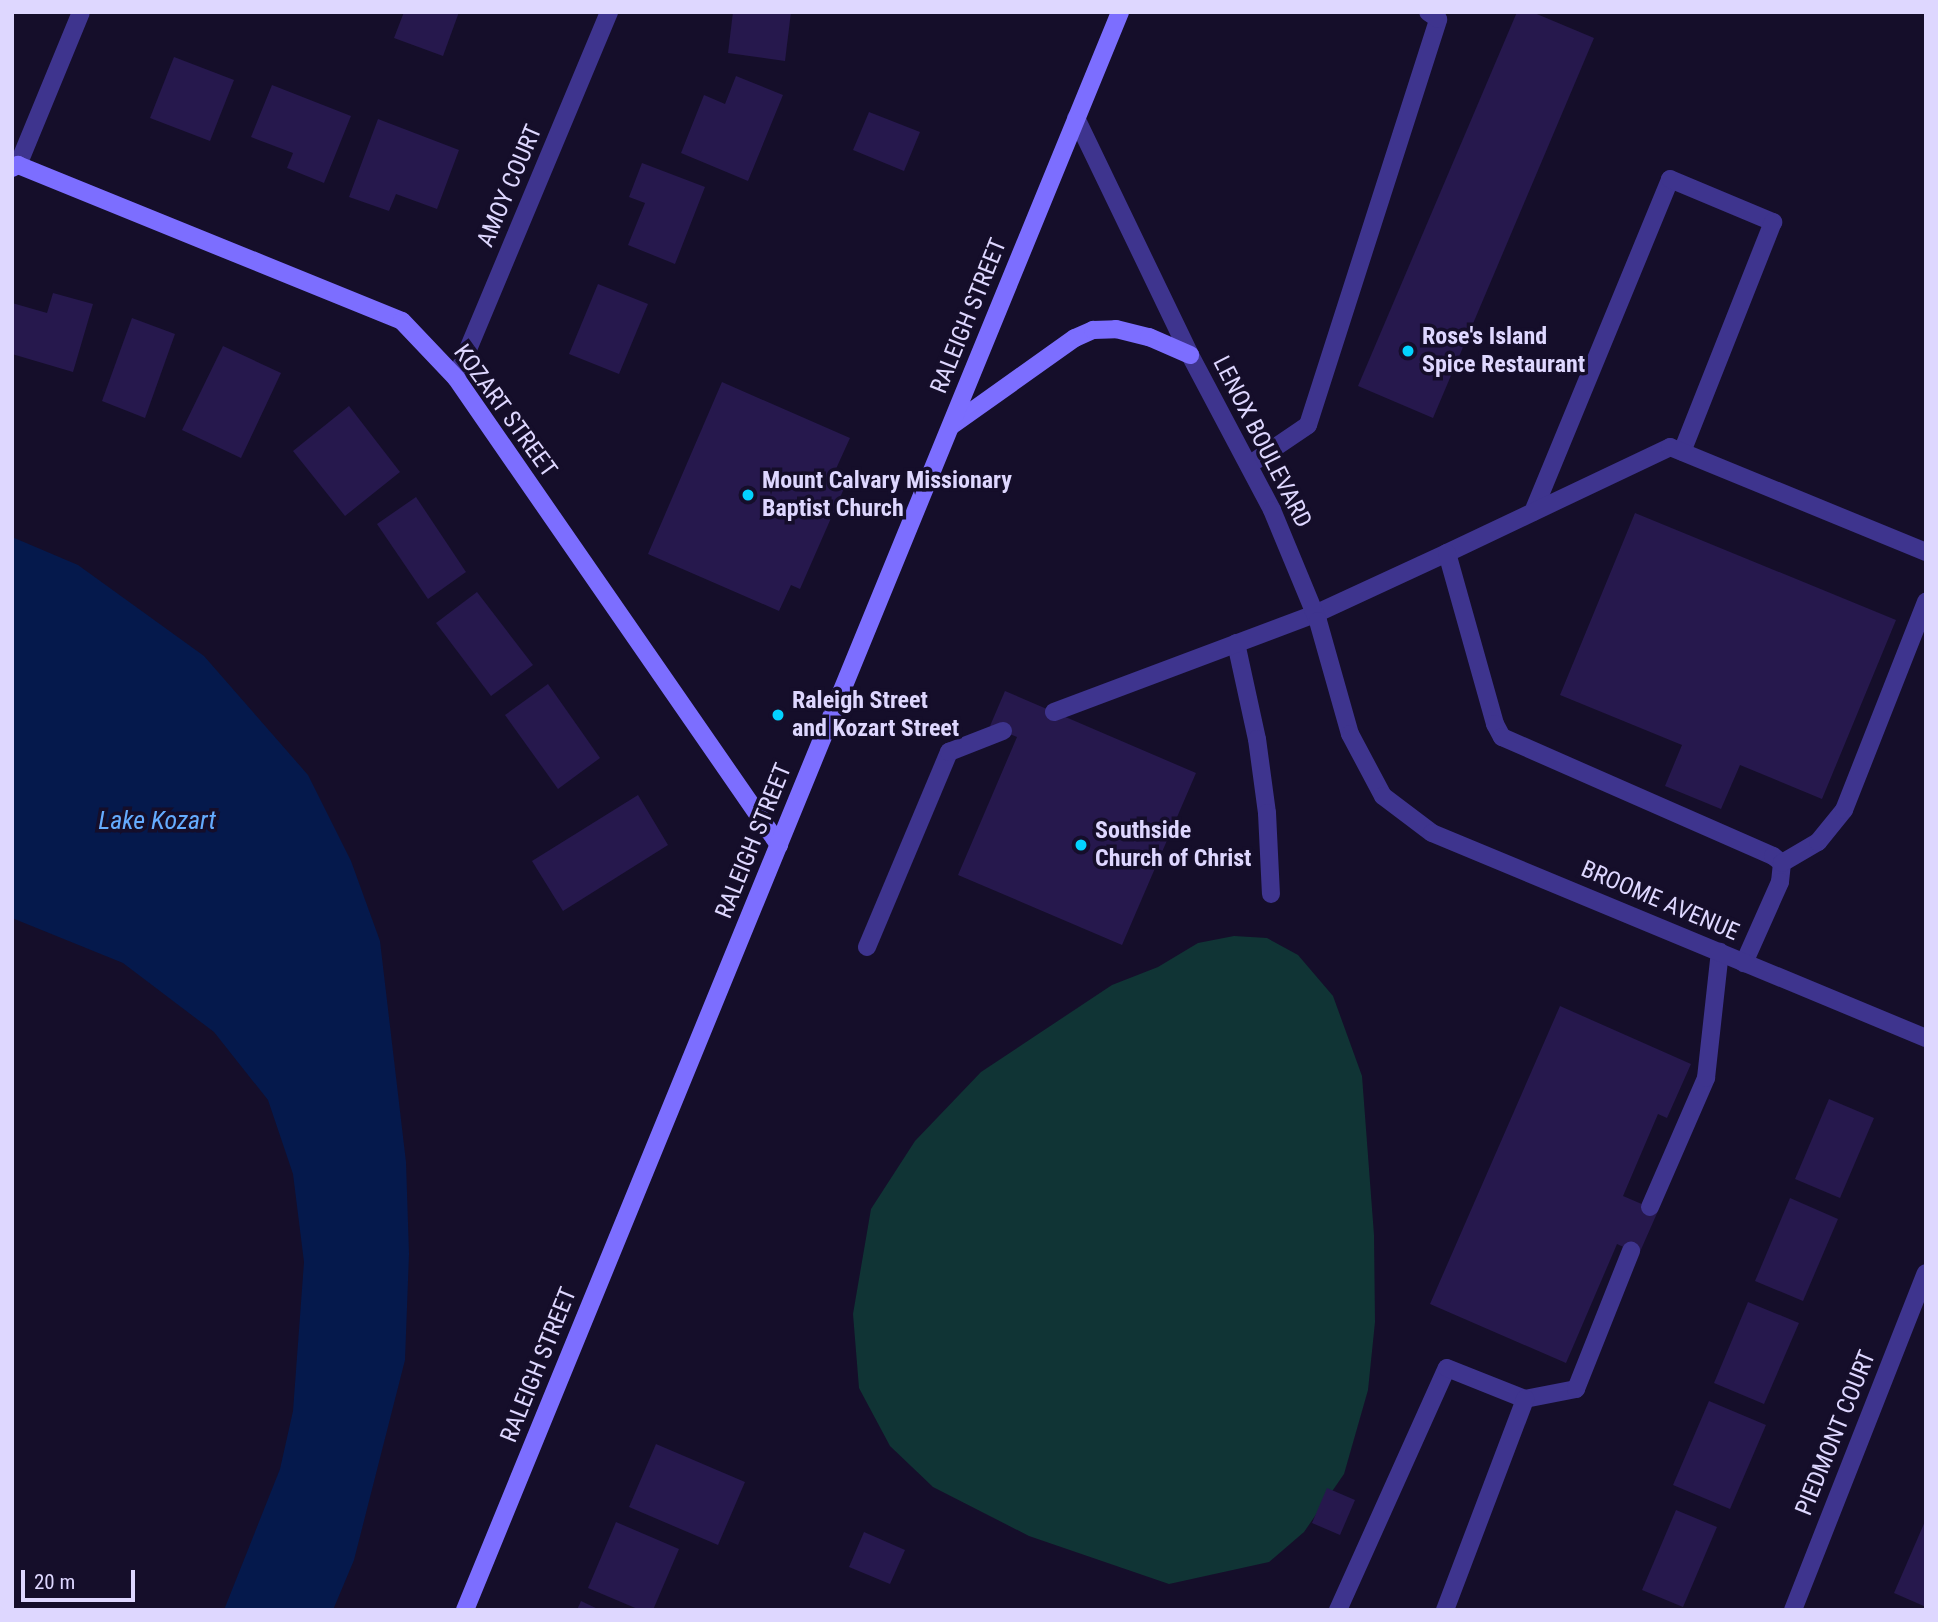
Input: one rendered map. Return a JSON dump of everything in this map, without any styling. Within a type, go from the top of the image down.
[{"type":"street","points":[[15,166],[81,12]]},
{"type":"street","name":"AMOY COURT","points":[[456,378],[609,12]]},
{"type":"street","name":"RALEIGH STREET","points":[[465,1610],[1120,12]]},
{"type":"street","points":[[1248,465],[1308,425],[1438,19],[1429,12]]},
{"type":"street","name":"LENOX BOULEVARD","points":[[1076,118],[1191,355],[1272,510],[1315,614],[1350,734],[1383,796]]},
{"type":"street","name":"KOZART STREET","points":[[15,166],[402,321],[456,378],[779,845]]},
{"type":"street","points":[[1533,513],[1670,179],[1773,222],[1682,452]]},
{"type":"street","points":[[951,426],[1075,338],[1093,330],[1116,329],[1149,337],[1191,355]]},
{"type":"street","points":[[1054,712],[1315,614],[1670,447],[1926,552]]},
{"type":"street","points":[[1447,553],[1495,724],[1502,737],[1773,856],[1782,863]]},
{"type":"street","points":[[1782,863],[1818,842],[1844,810],[1926,602]]},
{"type":"street","points":[[1236,643],[1257,740],[1266,813],[1270,894]]},
{"type":"street","points":[[867,947],[949,752],[1003,731]]},
{"type":"street","name":"BROOME AVENUE","points":[[1383,796],[1432,833],[1926,1038]]},
{"type":"street","points":[[1744,962],[1780,882],[1782,863]]},
{"type":"street","points":[[1650,1208],[1706,1077],[1720,952]]},
{"type":"street","points":[[1338,1610],[1447,1368],[1525,1399],[1576,1390],[1631,1251]]},
{"type":"street","name":"PIEDMONT COURT","points":[[1793,1610],[1926,1273]]},
{"type":"street","points":[[1445,1610],[1525,1399]]},
{"type":"green space","points":[[1234,936],[1267,938],[1298,955],[1333,996],[1362,1076],[1374,1235],[1375,1322],[1368,1390],[1344,1474],[1304,1532],[1269,1562],[1169,1584],[1029,1536],[933,1487],[890,1446],[859,1388],[853,1314],[871,1209],[915,1141],[981,1072],[1112,985],[1158,967],[1198,943]]},
{"type":"water","name":"Lake Kozart","points":[[12,537],[78,565],[204,656],[308,775],[351,861],[380,941],[406,1162],[409,1254],[405,1360],[354,1560],[333,1610],[224,1610],[280,1469],[293,1411],[304,1262],[293,1174],[268,1100],[214,1032],[123,963],[12,918]]},
{"type":"building","points":[[404,12],[459,12],[443,56],[394,38]]},
{"type":"building","points":[[733,12],[791,12],[785,61],[728,53]]},
{"type":"building","points":[[1517,12],[1532,12],[1594,38],[1433,418],[1358,386]]},
{"type":"building","points":[[174,57],[234,80],[210,141],[150,118]]},
{"type":"building","points":[[736,76],[783,95],[748,181],[681,153],[704,95],[725,104]]},
{"type":"building","points":[[272,85],[351,116],[324,183],[287,168],[293,153],[251,137]]},
{"type":"building","points":[[869,112],[920,132],[904,171],[853,150]]},
{"type":"building","points":[[378,119],[459,150],[437,209],[396,194],[389,211],[349,197]]},
{"type":"building","points":[[642,163],[705,187],[675,264],[628,245],[645,203],[629,197]]},
{"type":"building","points":[[598,284],[648,304],[619,374],[569,354]]},
{"type":"building","points":[[53,293],[93,304],[73,372],[12,354],[12,303],[47,313]]},
{"type":"building","points":[[132,318],[175,334],[145,418],[102,401]]},
{"type":"building","points":[[223,346],[281,373],[241,458],[182,430]]},
{"type":"building","points":[[722,382],[850,438],[835,471],[849,477],[800,589],[791,585],[779,611],[648,554]]},
{"type":"building","points":[[349,406],[400,472],[345,516],[293,451]]},
{"type":"building","points":[[416,497],[466,572],[428,599],[377,524]]},
{"type":"building","points":[[1635,513],[1896,620],[1822,799],[1740,765],[1721,809],[1665,786],[1682,745],[1560,695]]},
{"type":"building","points":[[477,592],[533,665],[491,696],[436,623]]},
{"type":"building","points":[[548,684],[600,758],[558,789],[505,715]]},
{"type":"building","points":[[1005,691],[1196,773],[1122,945],[958,875],[1017,737],[990,726]]},
{"type":"building","points":[[638,795],[668,845],[563,911],[532,861]]},
{"type":"building","points":[[1560,1006],[1691,1064],[1667,1118],[1658,1114],[1623,1196],[1658,1211],[1639,1254],[1617,1244],[1566,1363],[1430,1304]]},
{"type":"building","points":[[1829,1099],[1874,1118],[1840,1198],[1795,1179]]},
{"type":"building","points":[[1790,1198],[1838,1219],[1803,1301],[1755,1281]]},
{"type":"building","points":[[1748,1302],[1799,1323],[1764,1404],[1714,1383]]},
{"type":"building","points":[[1709,1401],[1766,1425],[1730,1509],[1673,1485]]},
{"type":"building","points":[[656,1444],[745,1482],[718,1545],[629,1507]]},
{"type":"building","points":[[1327,1488],[1355,1500],[1340,1535],[1312,1523]]},
{"type":"building","points":[[1676,1510],[1717,1527],[1683,1607],[1642,1590]]},
{"type":"building","points":[[1926,1519],[1926,1607],[1894,1593]]},
{"type":"building","points":[[616,1522],[679,1549],[653,1610],[640,1610],[588,1588]]},
{"type":"building","points":[[864,1532],[905,1550],[890,1584],[849,1567]]},
{"type":"building","points":[[581,1601],[600,1610],[577,1610]]},
{"type":"place","name":"Rose's Island Spice Restaurant","points":[[1408,351]]},
{"type":"place","name":"Mount Calvary Missionary Baptist Church","points":[[748,495]]},
{"type":"place","name":"Raleigh Street and Kozart Street","points":[[778,715]]},
{"type":"place","name":"Southside Church of Christ","points":[[1081,845]]}]
